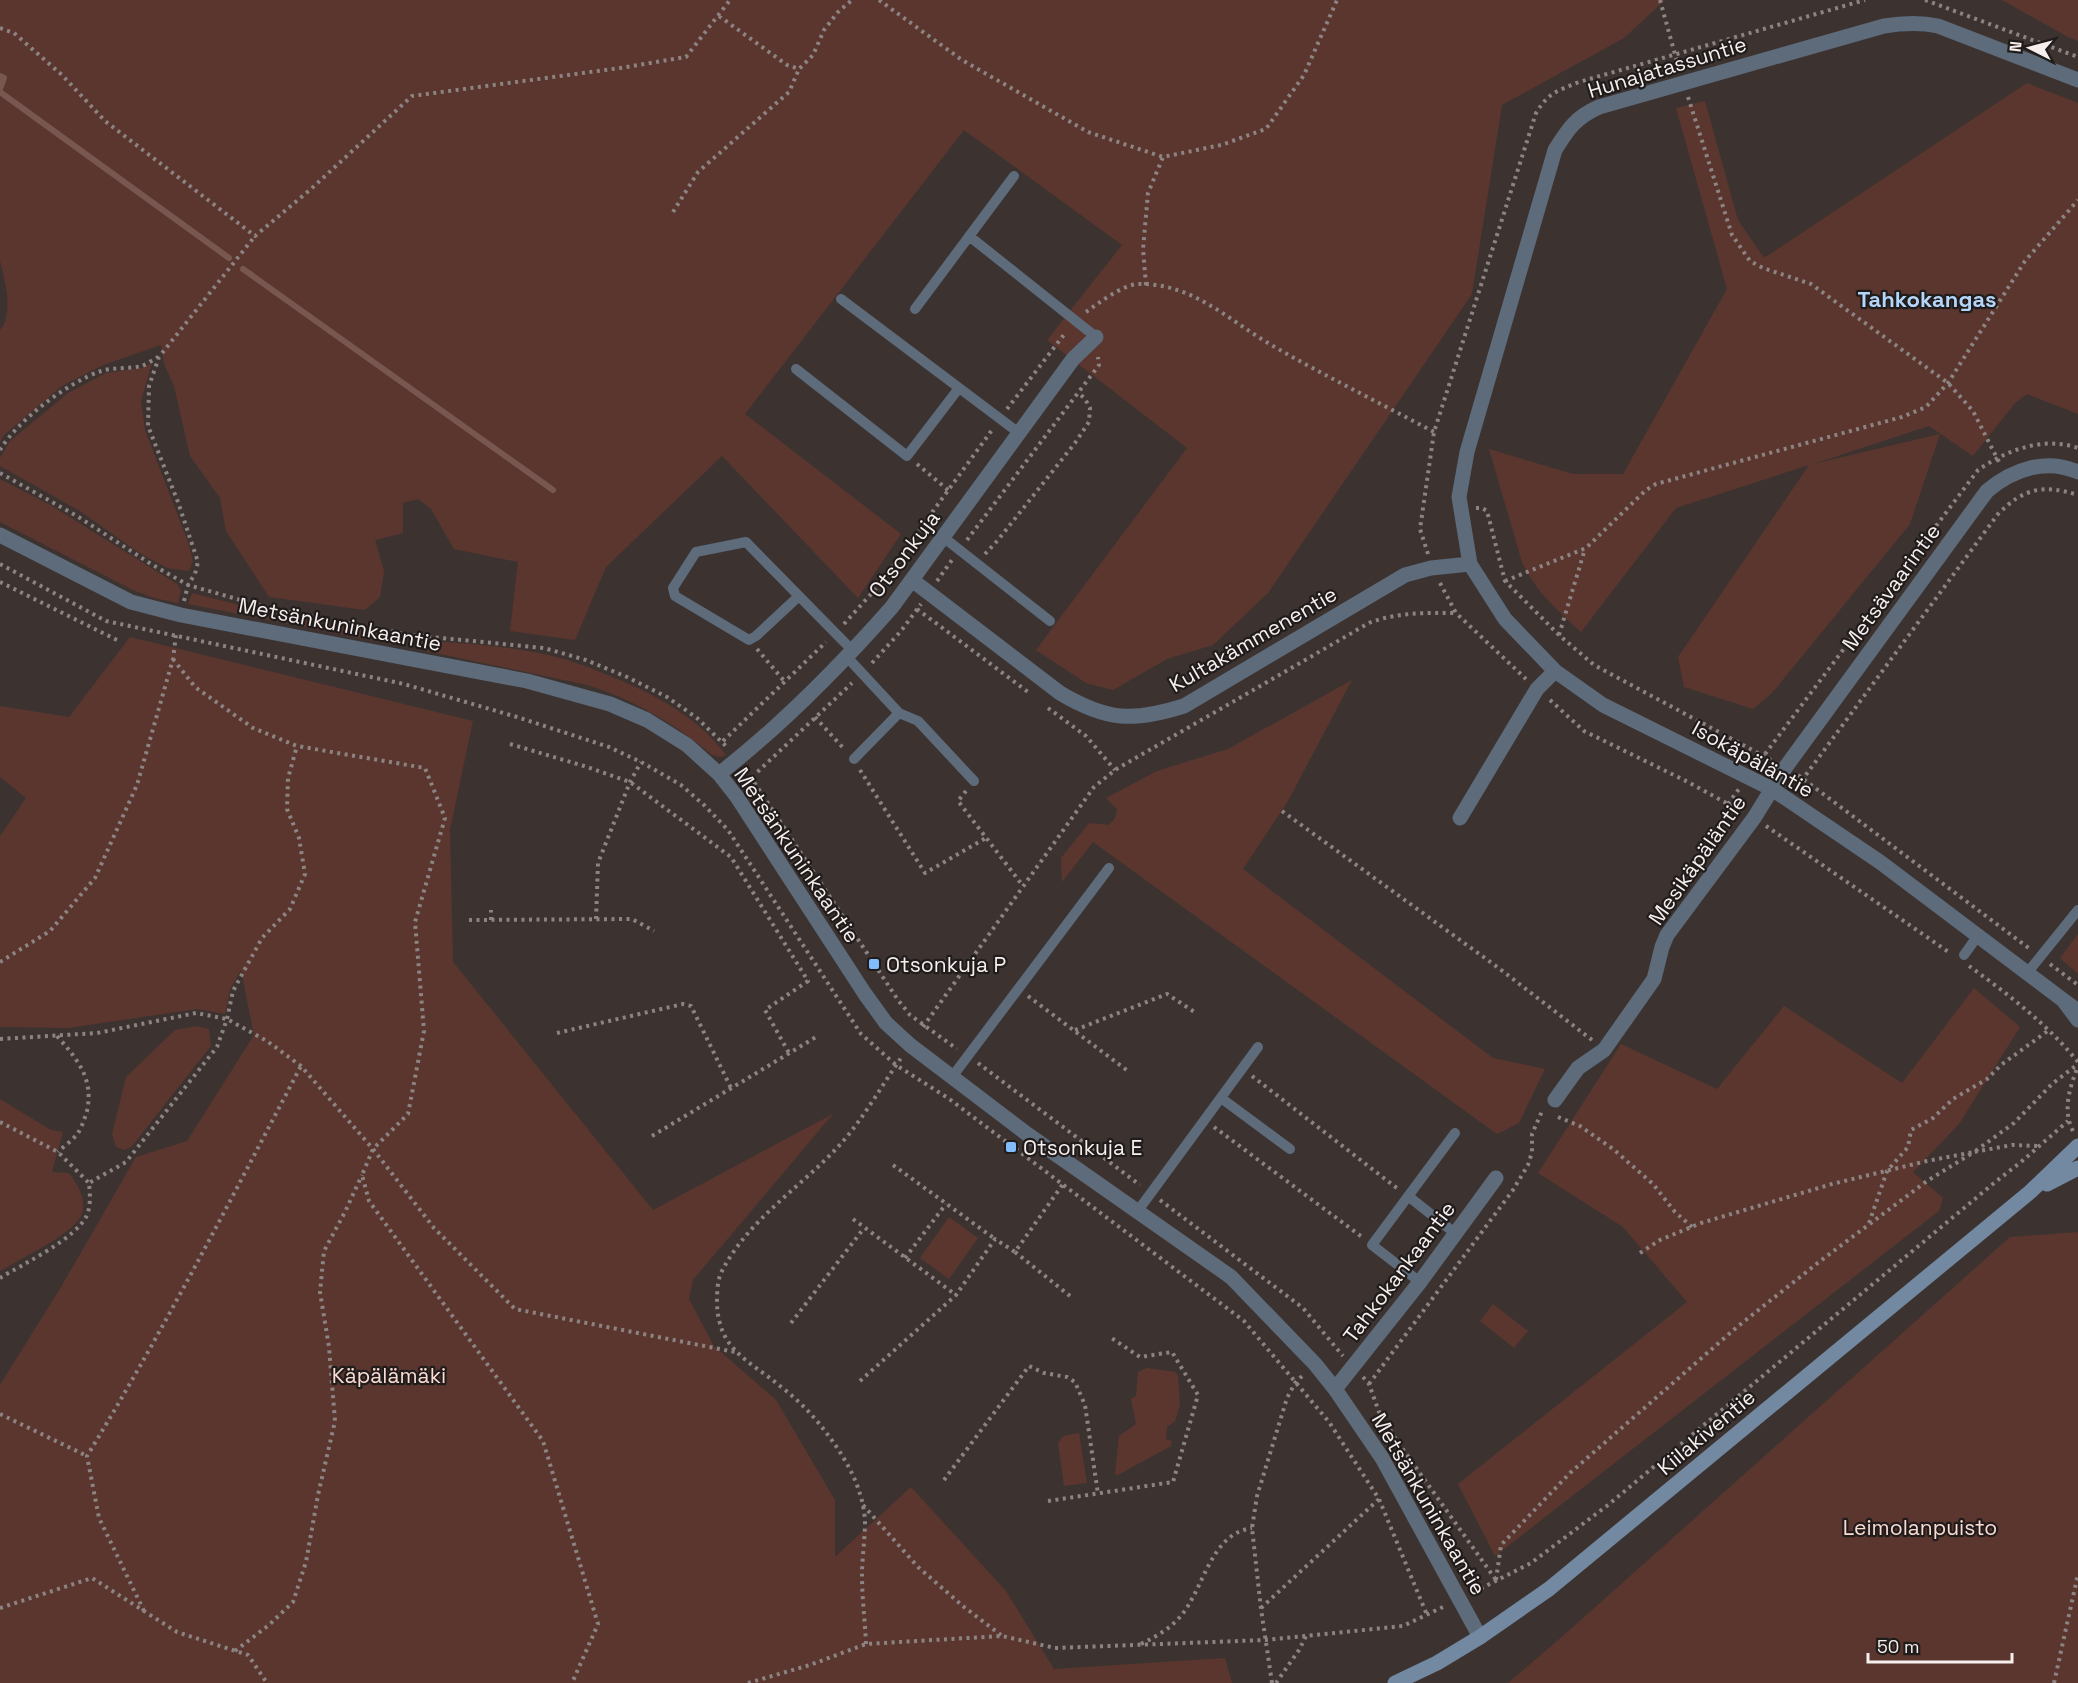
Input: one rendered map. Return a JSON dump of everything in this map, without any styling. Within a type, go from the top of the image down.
[{"type":"street","name":"Hunajatassuntie","points":[[1470,564],[1459,496],[1467,452],[1555,150],[1565,134],[1583,114],[1599,107],[1884,26],[1921,23],[1938,26],[2078,80]]},
{"type":"street","name":"Otsonkuja","points":[[719,774],[738,759],[849,653],[892,607],[1073,359],[1096,337]]},
{"type":"street","name":"Metsävaarintie","points":[[1772,789],[1987,491],[2008,476],[2039,466],[2056,466],[2078,472]]},
{"type":"street","name":"Metsänkuninkaantie","points":[[0,535],[131,602],[181,615],[527,681],[610,704],[647,720],[687,745],[719,774],[743,807],[886,1023],[910,1045],[1027,1134],[1231,1277],[1314,1364],[1335,1389],[1382,1458],[1480,1637]]},
{"type":"street","name":"Kultakämmenentie","points":[[912,580],[1060,693],[1083,707],[1110,716],[1133,717],[1184,706],[1387,585],[1406,576],[1431,568],[1470,564]]},
{"type":"street","name":"Isokäpäläntie","points":[[1470,564],[1505,619],[1555,671],[1603,705],[1788,799],[1979,934],[2078,1011]]},
{"type":"street","points":[[1460,818],[1537,689],[1555,671]]},
{"type":"street","name":"Mesikäpäläntie","points":[[1555,1100],[1578,1068],[1604,1050],[1654,979],[1667,935],[1754,818],[1772,789]]},
{"type":"street","name":"Isokäpäläntie","points":[[2063,1000],[2078,1020]]},
{"type":"street","name":"Kiilakiventie","points":[[1395,1683],[1437,1663],[1480,1637],[1559,1581],[2031,1192],[2078,1146]]},
{"type":"street","name":"Kiilakiventie","points":[[2031,1192],[2078,1168]]},
{"type":"street","name":"Tahkokankaantie","points":[[1335,1389],[1420,1282],[1496,1178]]},
{"type":"lane","points":[[915,309],[1014,176]]},
{"type":"lane","points":[[969,237],[1096,337]]},
{"type":"lane","points":[[841,299],[1019,433]]},
{"type":"lane","points":[[796,369],[907,456],[959,388]]},
{"type":"lane","points":[[943,537],[1050,621]]},
{"type":"lane","points":[[799,596],[756,636],[748,640],[675,596],[673,588],[696,552],[746,542],[799,596],[835,633],[899,713],[918,721],[975,781]]},
{"type":"lane","points":[[854,759],[899,713]]},
{"type":"lane","points":[[952,1077],[1109,868]]},
{"type":"lane","points":[[2028,972],[2078,910]]},
{"type":"lane","points":[[1962,958],[1979,934]]},
{"type":"lane","points":[[1137,1212],[1258,1047]]},
{"type":"lane","points":[[1221,1098],[1290,1149]]},
{"type":"lane","points":[[1420,1282],[1372,1245],[1455,1133]]},
{"type":"lane","points":[[1408,1196],[1455,1234]]},
{"type":"path","points":[[673,212],[698,172],[789,92],[799,69],[813,56],[824,30],[838,12],[852,0]]},
{"type":"path","points":[[879,0],[962,60],[1088,132],[1163,157],[1221,145],[1266,129],[1304,75],[1337,0]]},
{"type":"path","points":[[1660,0],[1683,83],[1732,235],[1742,252],[1750,261],[1763,268],[1811,284],[1948,383],[1973,411],[1995,458],[2008,476]]},
{"type":"path","points":[[1865,0],[1579,82],[1552,92],[1544,100],[1536,113],[1434,432],[1420,529],[1431,568],[1456,613],[1584,731],[1688,782],[1754,818],[1951,954]]},
{"type":"path","points":[[1925,0],[2078,57]]},
{"type":"path","points":[[0,962],[50,931],[94,878],[137,785],[173,659],[176,635],[188,585],[195,574],[198,562],[178,502],[148,426],[149,386],[159,357],[255,236],[311,189],[412,96],[686,57],[719,16],[728,1]]},
{"type":"path","points":[[719,16],[787,65],[799,69]]},
{"type":"path","points":[[0,28],[14,33],[54,68],[105,121],[255,236]]},
{"type":"path","points":[[1146,285],[1143,249],[1148,193],[1163,157]]},
{"type":"path","points":[[1506,580],[1586,548],[1656,484],[1902,417],[1926,407],[1948,383],[2025,261],[2078,200]]},
{"type":"path","points":[[723,741],[860,609],[1076,319],[1106,298],[1135,284],[1160,285],[1197,297],[1272,345],[1434,432]]},
{"type":"path","points":[[0,450],[9,436],[28,417],[87,377],[103,370],[142,366],[159,357]]},
{"type":"path","points":[[976,563],[998,540],[1076,443],[1089,422],[1090,408],[1086,399],[1078,392]]},
{"type":"path","points":[[907,456],[948,490]]},
{"type":"path","points":[[0,473],[77,516],[188,585],[283,611],[411,635],[544,648],[627,677],[667,697],[697,718],[723,741],[752,777],[910,1016],[968,1056],[1303,1308],[1336,1349],[1369,1384],[1379,1412],[1397,1441],[1496,1581]]},
{"type":"path","points":[[1767,827],[1998,514],[2020,495],[2038,489],[2062,490],[2078,495]]},
{"type":"path","points":[[1461,507],[1482,508],[1487,511],[1506,580],[1559,634],[1594,665],[1804,777],[2078,986]]},
{"type":"path","points":[[1559,634],[1586,548]]},
{"type":"path","points":[[0,564],[105,621],[404,684],[609,747],[681,785],[728,830],[861,1034],[896,1065],[948,1098],[1244,1321],[1329,1422],[1379,1499],[1427,1615]]},
{"type":"path","points":[[0,582],[117,640]]},
{"type":"path","points":[[917,609],[1030,694]]},
{"type":"path","points":[[866,1644],[862,1577],[865,1522],[858,1487],[847,1463],[814,1418],[779,1385],[736,1352],[724,1337],[717,1314],[719,1276],[745,1235],[836,1149],[855,1126],[1094,787],[1115,770],[1369,623],[1384,617],[1404,614],[1456,613]]},
{"type":"path","points":[[748,640],[785,682]]},
{"type":"path","points":[[173,659],[195,687],[253,728],[297,746],[424,768],[445,818],[415,922],[424,1031],[408,1114],[373,1149],[345,1212],[324,1251],[320,1292],[329,1347],[335,1421],[306,1562],[293,1602],[235,1651]]},
{"type":"path","points":[[1039,701],[1086,736],[1115,770]]},
{"type":"path","points":[[815,717],[854,759],[926,873],[986,838]]},
{"type":"path","points":[[510,744],[630,782],[730,857],[808,981],[765,1010],[789,1053]]},
{"type":"path","points":[[89,1183],[126,1162],[217,1047],[227,1019],[233,991],[262,938],[290,909],[305,874],[299,838],[288,809],[288,778],[297,746]]},
{"type":"path","points":[[596,919],[598,863],[630,782],[641,762]]},
{"type":"path","points":[[975,781],[958,801],[1023,886]]},
{"type":"path","points":[[1282,811],[1500,969],[1604,1050]]},
{"type":"path","points":[[491,910],[491,920]]},
{"type":"path","points":[[469,920],[633,919],[654,931]]},
{"type":"path","points":[[1962,958],[2049,1030],[2078,1064]]},
{"type":"path","points":[[1018,989],[1128,1071]]},
{"type":"path","points":[[1074,1031],[1167,994],[1196,1013]]},
{"type":"path","points":[[557,1033],[683,1004],[691,1006],[731,1088]]},
{"type":"path","points":[[0,1039],[97,1033],[196,1013],[227,1019],[267,1041],[301,1066],[373,1149],[434,1228],[515,1309],[736,1352]]},
{"type":"path","points":[[1869,1223],[1887,1171],[1908,1147],[1911,1130],[1933,1118],[1953,1099],[1987,1079],[2001,1065],[2049,1030]]},
{"type":"path","points":[[57,1035],[76,1058],[87,1080],[90,1094],[79,1132],[58,1152]]},
{"type":"path","points":[[652,1136],[816,1037]]},
{"type":"path","points":[[748,1683],[810,1665],[866,1644],[1002,1636],[1054,1648],[1265,1641],[1403,1626],[1460,1600],[1531,1563],[1608,1505],[2068,1121],[2070,1085],[2078,1064]]},
{"type":"path","points":[[1496,1581],[1501,1545],[1570,1473],[1737,1327],[1869,1223],[2014,1123],[2052,1084],[2078,1064]]},
{"type":"path","points":[[144,1611],[99,1518],[87,1456],[116,1409],[301,1066]]},
{"type":"path","points":[[1242,1068],[1408,1196]]},
{"type":"path","points":[[1369,1384],[1513,1190],[1528,1166],[1532,1152],[1532,1134],[1539,1115],[1545,1106],[1555,1100]]},
{"type":"path","points":[[1539,1115],[1547,1116]]},
{"type":"path","points":[[1555,1116],[1575,1123],[1613,1149],[1653,1184],[1675,1212],[1692,1227]]},
{"type":"path","points":[[1204,1120],[1372,1245]]},
{"type":"path","points":[[0,1122],[58,1152],[89,1183],[90,1204],[78,1228],[68,1237],[0,1278]]},
{"type":"path","points":[[1640,1253],[1659,1240],[1692,1227],[1832,1184],[1954,1155],[2012,1145],[2039,1146]]},
{"type":"path","points":[[894,1165],[1015,1252],[1070,1296]]},
{"type":"path","points":[[362,1175],[369,1201],[543,1441],[598,1624],[572,1683]]},
{"type":"path","points":[[1015,1252],[1063,1184]]},
{"type":"path","points":[[905,1258],[946,1203]]},
{"type":"path","points":[[853,1219],[956,1295]]},
{"type":"path","points":[[920,1227],[926,1230]]},
{"type":"path","points":[[791,1323],[864,1228]]},
{"type":"path","points":[[860,1381],[956,1295],[995,1239]]},
{"type":"path","points":[[1048,1501],[1173,1482],[1198,1395],[1172,1352],[1140,1357],[1110,1337]]},
{"type":"path","points":[[1274,1683],[1265,1641],[1252,1528],[1257,1496],[1287,1398],[1295,1383],[1314,1364],[1336,1349]]},
{"type":"path","points":[[944,1480],[1029,1366],[1075,1382],[1085,1405],[1098,1494]]},
{"type":"path","points":[[0,1414],[87,1456]]},
{"type":"path","points":[[1261,1609],[1379,1499]]},
{"type":"path","points":[[863,1504],[918,1567],[1002,1636]]},
{"type":"path","points":[[1139,1645],[1164,1632],[1179,1618],[1187,1608],[1211,1560],[1236,1532],[1252,1528]]},
{"type":"path","points":[[2054,1683],[2078,1574]]},
{"type":"path","points":[[0,1608],[92,1578],[177,1632],[248,1655],[267,1683]]},
{"type":"path","points":[[1274,1683],[1299,1650],[1306,1636]]},
{"type":"green space","points":[[0,0],[1665,0],[1624,38],[1502,105],[1472,294],[1268,593],[1213,645],[1167,659],[1113,690],[1086,683],[1036,650],[1187,448],[1047,340],[1122,245],[964,130],[745,414],[901,534],[858,598],[722,456],[606,567],[575,640],[510,631],[518,562],[454,549],[431,509],[418,499],[403,503],[403,533],[375,540],[384,571],[380,597],[365,610],[269,597],[226,531],[220,498],[190,456],[174,386],[164,364],[161,345],[103,365],[62,386],[4,435],[0,442],[0,330],[7,315],[7,306],[6,287],[0,261]]},
{"type":"green space","points":[[2002,0],[2078,0],[2078,41],[2068,37]]},
{"type":"green space","points":[[2027,83],[2078,103],[2078,414],[2027,394],[2015,403],[1973,456],[1929,426],[1813,464],[1940,434],[1910,524],[1772,693],[1753,709],[1684,687],[1678,657],[1809,465],[1676,508],[1581,632],[1540,591],[1527,572],[1522,562],[1489,449],[1573,474],[1623,474],[1727,289],[1676,108],[1705,101],[1738,220],[1764,258]]},
{"type":"green space","points":[[152,363],[141,401],[145,430],[188,542],[193,561],[189,571],[167,568],[138,552],[80,511],[0,466],[0,458],[10,441],[68,393],[106,373],[142,368]]},
{"type":"green space","points":[[0,479],[52,506],[177,584],[181,590],[178,603],[154,598],[133,590],[0,522]]},
{"type":"green space","points":[[192,593],[271,613],[401,638],[395,645],[188,604]]},
{"type":"green space","name":"Käpälämäki","points":[[130,637],[473,721],[450,830],[453,962],[653,1210],[833,1114],[693,1280],[689,1299],[714,1346],[776,1400],[835,1500],[835,1557],[911,1487],[1006,1591],[1054,1669],[1225,1658],[1232,1683],[0,1683],[0,1385],[61,1287],[136,1157],[187,1141],[254,1035],[241,970],[230,990],[225,1014],[197,1009],[68,1028],[0,1027],[0,836],[26,798],[0,777],[0,706],[69,717]]},
{"type":"green space","points":[[418,640],[512,649],[549,655],[586,666],[664,702],[698,725],[726,755],[720,757],[711,754],[652,713],[604,691],[587,685],[421,650]]},
{"type":"green space","points":[[1352,680],[1288,801],[1243,869],[1493,1058],[1545,1069],[1519,1123],[1497,1134],[1093,842],[1062,882],[1061,858],[1089,823],[1109,825],[1115,818],[1117,809],[1106,798],[1157,771],[1228,749]]},
{"type":"green space","points":[[2078,934],[2078,974],[2060,958]]},
{"type":"green space","points":[[1974,988],[2020,1027],[1959,1124],[1913,1172],[1943,1198],[1939,1211],[1495,1556],[1458,1484],[1687,1302],[1623,1227],[1538,1173],[1621,1044],[1717,1089],[1784,1006],[1902,1083]]},
{"type":"green space","points":[[197,1026],[209,1029],[211,1046],[132,1146],[125,1150],[116,1147],[112,1134],[126,1077],[175,1030]]},
{"type":"green space","points":[[0,1099],[51,1130],[63,1132],[52,1172],[69,1173],[79,1188],[83,1199],[83,1210],[76,1223],[68,1231],[0,1271]]},
{"type":"green space","points":[[949,1217],[978,1238],[949,1279],[920,1258]]},
{"type":"green space","name":"Leimolanpuisto","points":[[2078,1232],[2078,1683],[1508,1683],[2010,1237]]},
{"type":"green space","points":[[1493,1304],[1528,1331],[1514,1348],[1480,1321]]},
{"type":"green space","points":[[1147,1368],[1176,1372],[1178,1376],[1180,1405],[1175,1421],[1167,1427],[1166,1439],[1172,1441],[1171,1446],[1118,1475],[1115,1474],[1119,1436],[1136,1424],[1131,1399],[1136,1396],[1138,1372]]},
{"type":"green space","points":[[1079,1433],[1087,1483],[1064,1486],[1058,1443],[1063,1436]]},
{"type":"waterway","points":[[0,76],[4,78],[0,89]]},
{"type":"waterway","points":[[0,92],[229,258]]},
{"type":"waterway","points":[[243,269],[553,490]]},
{"type":"place","name":"Otsonkuja P","points":[[874,964]]},
{"type":"place","name":"Otsonkuja E","points":[[1011,1147]]},
{"type":"district","name":"Tahkokangas","points":[[1927,299]]}]
